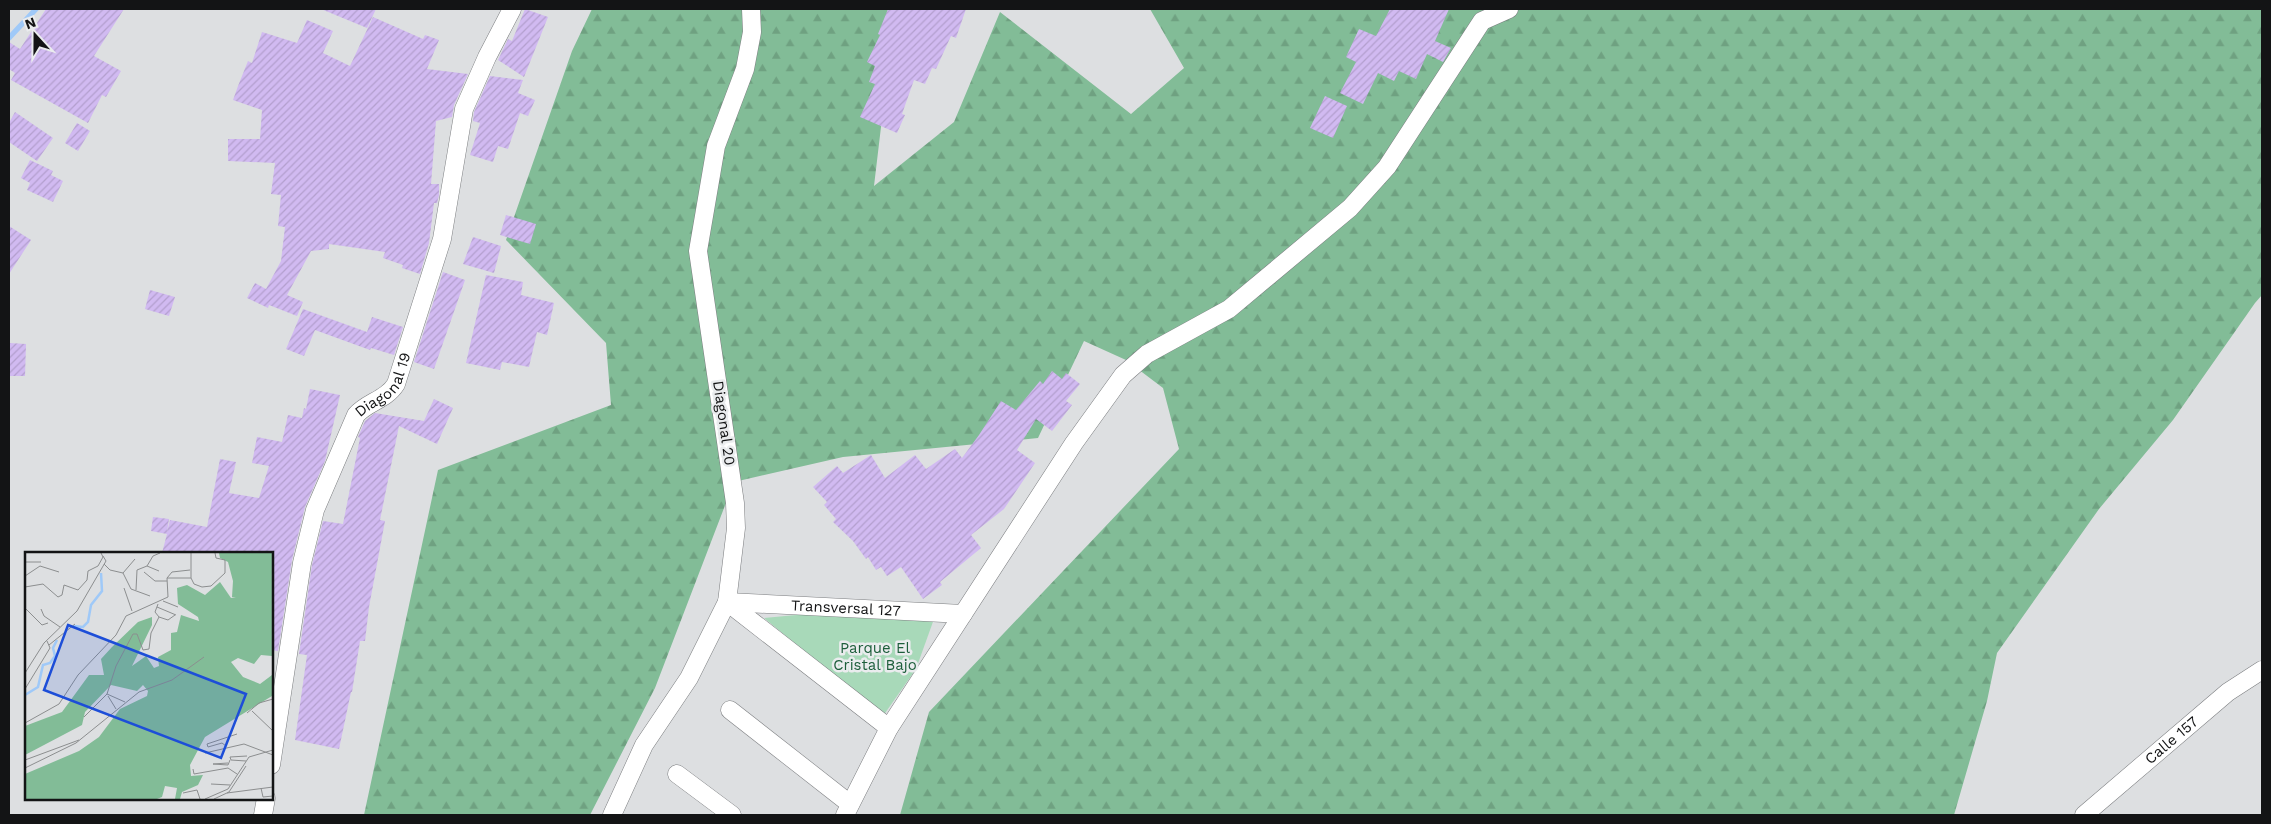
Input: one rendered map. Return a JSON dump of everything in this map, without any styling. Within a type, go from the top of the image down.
[{"type":"street","name":"Diagonal 19","points":[[272,758],[302,563],[315,510],[356,415],[361,409],[385,396],[396,384],[442,239],[464,109],[487,57],[512,9]]},
{"type":"street","name":"Diagonal 20","points":[[612,815],[644,745],[689,678],[727,602],[736,528],[735,503],[698,251],[716,146],[745,69],[752,32],[751,9]]},
{"type":"street","points":[[730,710],[848,810],[889,728],[1074,443],[1123,375],[1148,354],[1229,309],[1350,208],[1387,167],[1482,21],[1509,9]]},
{"type":"street","name":"Transversal 127","points":[[727,602],[963,614]]},
{"type":"street","points":[[727,602],[889,728]]},
{"type":"street","name":"Calle 157","points":[[2084,815],[2228,692],[2262,670]]},
{"type":"street","points":[[677,774],[732,815]]},
{"type":"street","points":[[264,815],[266,799]]},
{"type":"green space","points":[[592,9],[895,9],[874,186],[954,122],[1000,12],[1131,114],[1184,68],[1150,9],[2262,9],[2262,295],[2173,420],[2099,509],[1997,653],[1987,701],[1954,815],[900,815],[929,712],[1179,449],[1163,388],[1126,360],[1084,341],[1038,438],[843,457],[734,482],[655,688],[590,815],[364,815],[438,470],[611,405],[606,343],[506,240],[572,51]]},
{"type":"green space","name":"Parque El Cristal Bajo","points":[[828,612],[934,619],[916,669],[883,716],[764,618]]},
{"type":"building","points":[[46,9],[124,9],[94,56],[121,71],[106,97],[102,95],[88,123],[11,80],[15,73],[9,69],[9,42],[20,49]]},
{"type":"building","points":[[321,9],[376,9],[367,28]]},
{"type":"building","points":[[525,9],[548,17],[524,77],[498,60],[508,39],[512,41]]},
{"type":"building","points":[[888,9],[966,9],[956,38],[951,36],[936,69],[932,68],[925,84],[914,80],[902,114],[905,115],[897,133],[860,117],[875,84],[869,82],[875,66],[867,62],[880,35],[878,34]]},
{"type":"building","points":[[1390,9],[1449,9],[1435,41],[1451,48],[1443,62],[1427,54],[1416,79],[1399,71],[1394,81],[1378,73],[1363,104],[1340,93],[1356,62],[1346,57],[1359,29],[1376,36]]},
{"type":"building","points":[[373,17],[423,39],[425,35],[439,40],[427,69],[468,74],[454,105],[452,117],[436,121],[431,184],[439,184],[439,195],[437,203],[434,203],[429,243],[420,274],[402,268],[403,265],[383,258],[385,252],[329,244],[329,249],[311,251],[287,295],[303,302],[297,316],[269,305],[268,308],[247,298],[255,283],[266,289],[281,261],[285,227],[278,226],[281,195],[271,194],[275,163],[228,161],[228,139],[260,139],[262,110],[233,100],[238,86],[248,61],[252,63],[262,32],[297,43],[307,20],[333,31],[323,53],[350,66]]},
{"type":"building","points":[[490,76],[523,80],[518,93],[535,100],[528,116],[520,113],[508,149],[498,146],[493,162],[470,155],[480,123],[473,121],[474,112]]},
{"type":"building","points":[[1325,96],[1347,106],[1333,138],[1310,128]]},
{"type":"building","points":[[15,112],[53,138],[37,161],[9,142],[9,123]]},
{"type":"building","points":[[77,123],[90,131],[78,151],[65,143]]},
{"type":"building","points":[[30,160],[53,171],[51,175],[63,181],[53,202],[27,190],[30,183],[21,178]]},
{"type":"building","points":[[506,215],[536,224],[530,244],[500,235]]},
{"type":"building","points":[[9,226],[31,240],[9,274]]},
{"type":"building","points":[[473,237],[501,246],[494,273],[463,264]]},
{"type":"building","points":[[443,272],[465,280],[434,369],[414,362]]},
{"type":"building","points":[[486,275],[523,282],[521,295],[554,303],[547,335],[537,332],[529,367],[502,362],[500,370],[466,363]]},
{"type":"building","points":[[150,290],[175,297],[169,316],[145,309]]},
{"type":"building","points":[[303,309],[367,332],[372,317],[403,327],[394,355],[371,348],[370,350],[315,330],[304,356],[286,349]]},
{"type":"building","points":[[10,343],[26,344],[25,376],[9,376]]},
{"type":"building","points":[[1052,371],[1062,379],[1066,373],[1080,384],[1066,401],[1072,405],[1052,431],[1036,419],[1017,450],[1035,463],[1004,509],[971,535],[981,548],[940,582],[942,585],[923,599],[901,567],[887,576],[881,567],[876,570],[868,557],[866,559],[853,541],[833,522],[836,519],[824,505],[827,502],[813,487],[837,466],[843,473],[871,455],[885,478],[915,455],[926,469],[955,449],[962,458],[1001,401],[1016,410],[1040,381],[1043,384]]},
{"type":"building","points":[[310,389],[340,395],[325,461],[305,507],[292,560],[278,651],[272,650],[272,552],[162,552],[167,534],[151,531],[153,517],[169,519],[167,532],[170,520],[207,527],[220,459],[236,462],[229,493],[259,498],[269,466],[252,463],[257,437],[282,442],[288,415],[302,418],[304,408],[306,409]]},
{"type":"building","points":[[434,399],[453,408],[437,444],[399,426],[380,520],[385,521],[369,607],[365,641],[360,641],[352,692],[339,749],[295,740],[307,655],[299,654],[312,565],[323,521],[343,524],[360,438],[358,437],[365,421],[375,413],[424,421]]},
{"type":"waterway","points":[[9,38],[36,9]]}]
